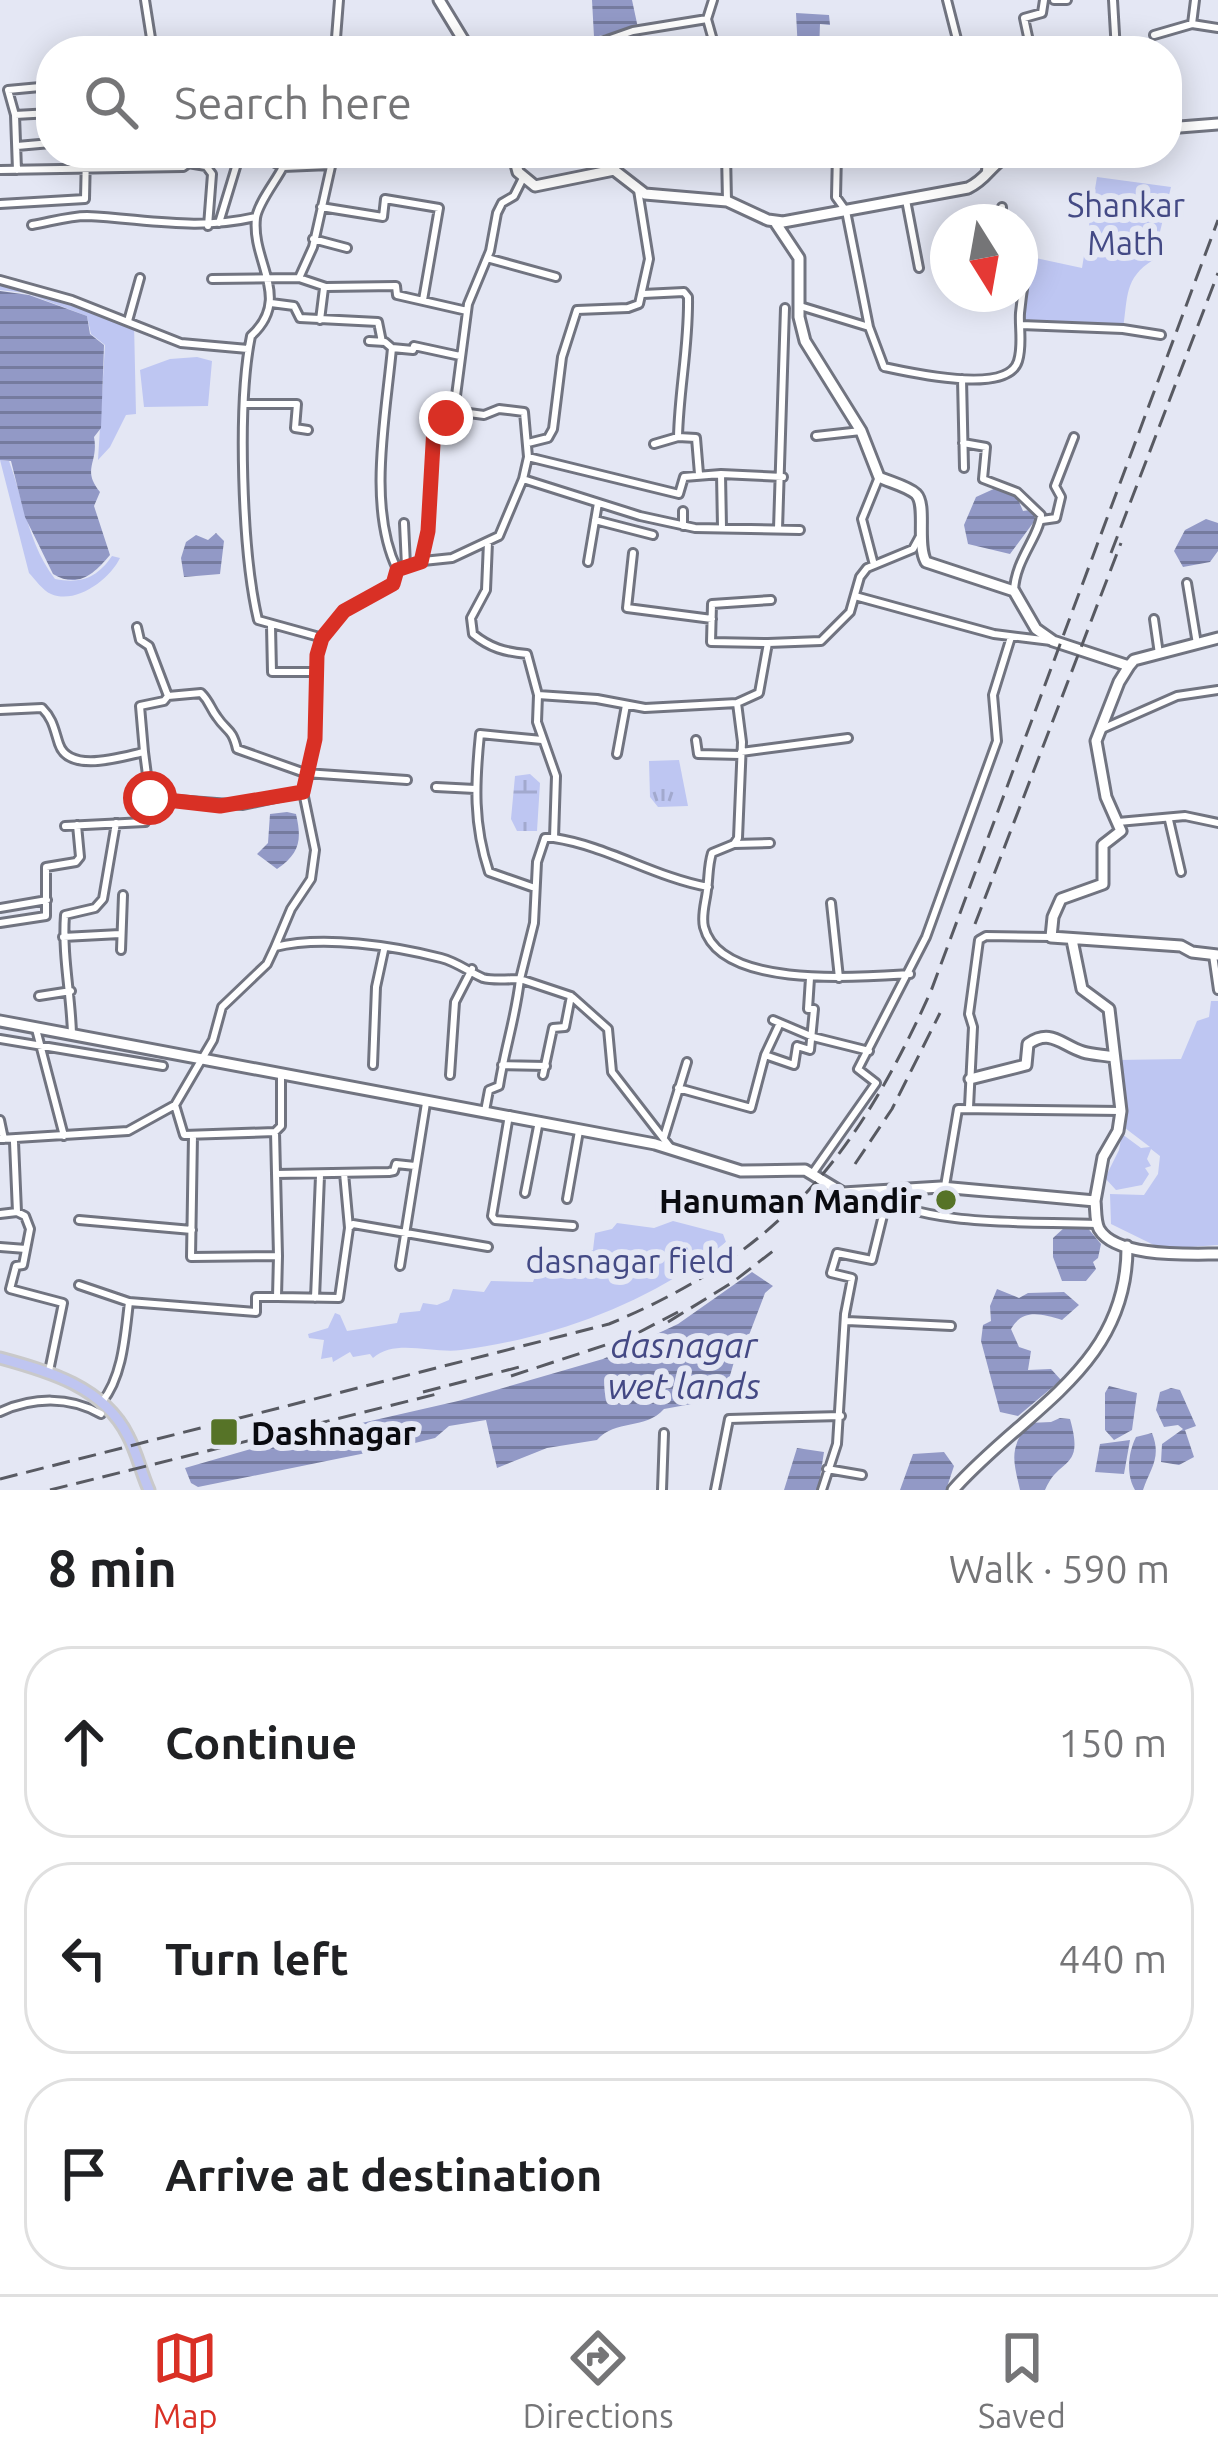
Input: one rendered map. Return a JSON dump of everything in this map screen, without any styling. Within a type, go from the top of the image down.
[{"type":"main road","points":[[0,1358],[49,1371],[101,1409],[128,1435],[148,1490]]},
{"type":"street","points":[[145,0],[151,36]]},
{"type":"street","points":[[336,36],[339,0]]},
{"type":"street","points":[[439,0],[461,36]]},
{"type":"street","points":[[712,36],[707,19],[713,0]]},
{"type":"street","points":[[947,0],[954,36]]},
{"type":"street","points":[[1028,36],[1024,18],[1042,14],[1044,0]]},
{"type":"street","points":[[1054,0],[1067,0]]},
{"type":"street","points":[[1113,0],[1115,36]]},
{"type":"street","points":[[1192,24],[1195,0]]},
{"type":"street","points":[[621,36],[707,19]]},
{"type":"street","points":[[1154,35],[1192,24],[1218,28]]},
{"type":"street","points":[[17,170],[15,115],[8,90],[36,87]]},
{"type":"street","points":[[15,115],[36,114]]},
{"type":"street","points":[[1182,127],[1218,124]]},
{"type":"street","points":[[16,146],[36,144]]},
{"type":"street","points":[[0,170],[134,168]]},
{"type":"street","points":[[208,168],[212,174],[208,226]]},
{"type":"street","points":[[219,225],[236,168]]},
{"type":"street","points":[[283,168],[256,217],[271,303],[248,349],[250,588],[258,620],[322,638]]},
{"type":"street","points":[[299,278],[314,239],[329,168]]},
{"type":"street","points":[[519,168],[523,178],[542,186],[614,170],[653,196],[728,200],[775,222],[800,258],[800,306],[810,352],[861,431],[879,477],[862,519],[874,565]]},
{"type":"street","points":[[727,168],[728,200]]},
{"type":"street","points":[[837,168],[836,197],[846,211],[869,327],[884,367],[962,379],[1004,378],[1013,372],[1021,347],[1023,312]]},
{"type":"street","points":[[986,168],[986,175]]},
{"type":"street","points":[[775,222],[968,188],[992,168]]},
{"type":"street","points":[[0,204],[85,199],[86,169]]},
{"type":"street","points":[[421,562],[428,531],[434,427],[454,411],[467,311],[487,258],[496,214],[514,196],[523,178]]},
{"type":"street","points":[[528,443],[548,438],[553,429],[562,357],[578,310],[639,304],[649,259],[638,190]]},
{"type":"street","points":[[321,207],[383,217],[385,199],[439,208],[423,300]]},
{"type":"street","points":[[906,200],[919,268]]},
{"type":"street","points":[[32,225],[82,216],[208,226],[256,217]]},
{"type":"street","points":[[314,239],[347,248]]},
{"type":"street","points":[[487,258],[556,277]]},
{"type":"street","points":[[128,321],[140,278]]},
{"type":"street","points":[[212,279],[299,278],[324,286],[396,286],[397,295],[467,311]]},
{"type":"street","points":[[0,280],[59,296],[181,343],[248,349]]},
{"type":"street","points":[[320,320],[324,286]]},
{"type":"street","points":[[643,294],[683,292],[688,297],[678,437]]},
{"type":"street","points":[[271,303],[294,306],[300,318],[378,322],[382,342]]},
{"type":"street","points":[[800,306],[869,327]]},
{"type":"street","points":[[778,529],[785,308]]},
{"type":"street","points":[[1021,326],[1161,335]]},
{"type":"street","points":[[369,341],[392,349],[413,350],[414,346],[460,356]]},
{"type":"street","points":[[392,349],[381,492],[387,549],[402,568]]},
{"type":"street","points":[[962,379],[964,468]]},
{"type":"street","points":[[246,404],[295,404],[295,428],[308,430]]},
{"type":"street","points":[[402,568],[452,558],[499,536],[523,479],[528,457],[524,412],[454,411]]},
{"type":"street","points":[[816,436],[861,431]]},
{"type":"street","points":[[654,445],[678,437],[696,438],[699,474]]},
{"type":"street","points":[[1042,520],[1056,518],[1060,497],[1055,486],[1074,437]]},
{"type":"street","points":[[963,443],[984,445],[983,479],[1027,498],[1042,520]]},
{"type":"street","points":[[528,457],[679,494],[684,477],[699,474],[783,477]]},
{"type":"street","points":[[721,474],[722,527]]},
{"type":"street","points":[[879,477],[915,493],[921,504],[919,538],[926,562],[1014,591]]},
{"type":"street","points":[[523,479],[683,526],[800,530]]},
{"type":"street","points":[[588,562],[598,503]]},
{"type":"street","points":[[683,512],[683,526]]},
{"type":"street","points":[[595,520],[653,535]]},
{"type":"street","points":[[1042,520],[1022,554],[1014,591],[1036,629],[1061,643],[1129,666]]},
{"type":"street","points":[[6,1140],[128,1131],[175,1105],[213,1040],[222,1007],[267,964],[291,909],[311,879],[315,850],[303,792],[315,739],[317,655],[322,638],[344,611],[393,584],[402,568],[404,523]]},
{"type":"street","points":[[771,600],[712,604],[711,642],[821,641],[844,621],[866,568],[913,549],[919,538]]},
{"type":"street","points":[[488,542],[486,590],[471,618],[473,634],[503,652],[527,654],[538,695],[537,722],[556,776],[554,838]]},
{"type":"street","points":[[633,553],[627,608],[712,619]]},
{"type":"street","points":[[1186,583],[1197,644]]},
{"type":"street","points":[[855,596],[1011,637],[1061,643]]},
{"type":"street","points":[[1154,619],[1159,654]]},
{"type":"street","points":[[271,624],[272,672],[318,672]]},
{"type":"street","points":[[137,627],[168,696]]},
{"type":"street","points":[[812,1174],[876,1083],[858,1069],[910,974],[998,741],[993,695],[1011,637]]},
{"type":"street","points":[[1052,937],[1061,898],[1103,884],[1103,845],[1121,831],[1102,780],[1096,741],[1119,682],[1134,660],[1218,638]]},
{"type":"street","points":[[538,695],[646,708],[737,703],[759,693],[768,643]]},
{"type":"street","points":[[1102,729],[1177,696],[1218,690]]},
{"type":"street","points":[[65,826],[145,822],[150,798],[140,706],[168,696],[201,694],[233,731],[237,749],[305,772],[407,780]]},
{"type":"street","points":[[734,844],[741,753],[737,703]]},
{"type":"street","points":[[617,754],[626,705]]},
{"type":"street","points":[[0,710],[42,708],[55,726],[63,752],[73,759],[144,752]]},
{"type":"street","points":[[534,887],[489,872],[475,817],[475,789],[480,734],[542,740]]},
{"type":"street","points":[[696,740],[698,754],[741,753],[848,737]]},
{"type":"street","points":[[436,787],[475,789]]},
{"type":"street","points":[[150,798],[220,806],[303,792]]},
{"type":"street","points":[[1118,822],[1185,816],[1218,823]]},
{"type":"street","points":[[1169,820],[1181,872]]},
{"type":"street","points":[[72,1034],[63,937],[67,912],[95,908],[103,899],[116,823]]},
{"type":"street","points":[[0,923],[46,916],[46,867],[76,862],[80,856],[77,825]]},
{"type":"street","points":[[484,1112],[489,1090],[499,1086],[508,1032],[515,1022],[544,838],[573,841],[672,880],[708,887]]},
{"type":"street","points":[[770,843],[734,844],[712,853],[704,930],[719,949],[773,973],[810,978],[910,974]]},
{"type":"street","points":[[121,950],[123,895]]},
{"type":"street","points":[[0,908],[47,900]]},
{"type":"street","points":[[831,903],[838,978]]},
{"type":"street","points":[[63,937],[120,934]]},
{"type":"street","points":[[969,1107],[974,1028],[969,1014],[979,940],[986,936],[1180,946],[1215,956],[1218,990]]},
{"type":"street","points":[[1072,940],[1082,989],[1109,1009],[1121,1112],[1118,1131],[1102,1157],[1096,1224],[1107,1238],[1127,1246],[1164,1253],[1218,1254]]},
{"type":"street","points":[[275,947],[346,942],[441,958],[485,979],[520,979],[571,996],[608,1029],[612,1072],[673,1150]]},
{"type":"street","points":[[373,1065],[376,987],[384,950]]},
{"type":"street","points":[[450,1075],[455,1002],[472,969]]},
{"type":"street","points":[[765,1055],[794,1065],[797,1046],[810,1049],[814,1009],[808,1009],[810,978]]},
{"type":"street","points":[[39,996],[71,992]]},
{"type":"street","points":[[502,1065],[544,1071],[553,1028],[565,1027],[571,996]]},
{"type":"street","points":[[0,1021],[580,1129],[673,1150],[741,1172],[806,1170],[843,1192],[945,1187],[1096,1201]]},
{"type":"street","points":[[678,1088],[751,1108],[777,1022],[869,1051]]},
{"type":"street","points":[[35,1028],[64,1136]]},
{"type":"street","points":[[970,1079],[1026,1065],[1028,1043],[1035,1038],[1060,1037],[1077,1050],[1114,1057]]},
{"type":"street","points":[[0,1039],[163,1066]]},
{"type":"street","points":[[664,1137],[687,1062]]},
{"type":"street","points":[[175,1105],[184,1135],[275,1132],[281,1126],[281,1072]]},
{"type":"street","points":[[400,1266],[428,1100]]},
{"type":"street","points":[[945,1187],[958,1108],[1121,1112]]},
{"type":"street","points":[[509,1115],[492,1216],[495,1220],[573,1226]]},
{"type":"street","points":[[0,1120],[17,1212]]},
{"type":"street","points":[[525,1192],[539,1121]]},
{"type":"street","points":[[567,1199],[580,1129]]},
{"type":"street","points":[[275,1132],[277,1297]]},
{"type":"street","points":[[194,1135],[191,1257],[278,1256]]},
{"type":"street","points":[[276,1174],[394,1171],[396,1164],[416,1166]]},
{"type":"street","points":[[80,1285],[129,1302],[256,1312],[256,1297],[339,1298],[349,1228],[344,1173]]},
{"type":"street","points":[[315,1298],[320,1174]]},
{"type":"street","points":[[862,1190],[886,1203],[985,1220],[1096,1224]]},
{"type":"street","points":[[822,1490],[841,1416],[852,1278],[831,1273],[837,1253],[872,1260],[886,1203]]},
{"type":"street","points":[[0,1214],[17,1212],[25,1216],[30,1229],[22,1265],[16,1266],[10,1289],[63,1303],[49,1371]]},
{"type":"street","points":[[79,1220],[192,1230]]},
{"type":"street","points":[[349,1228],[353,1223],[488,1247]]},
{"type":"street","points":[[953,1490],[1100,1346],[1124,1298],[1127,1246]]},
{"type":"street","points":[[0,1247],[26,1250]]},
{"type":"street","points":[[0,1412],[53,1400],[101,1409],[113,1384],[129,1302]]},
{"type":"street","points":[[846,1321],[951,1326]]},
{"type":"street","points":[[715,1490],[729,1419],[841,1416]]},
{"type":"street","points":[[662,1490],[664,1433]]},
{"type":"street","points":[[827,1469],[862,1474]]},
{"type":"green space","name":"Shankar Math","points":[[1097,177],[1171,187],[1153,260],[1129,289],[1123,329],[1022,324],[1024,312],[1038,312],[1038,259],[1082,268]]},
{"type":"green space","points":[[0,283],[43,292],[134,323],[136,414],[126,415],[98,460],[105,345],[91,334],[87,316],[26,293],[0,290]]},
{"type":"green space","points":[[170,359],[212,361],[208,406],[144,407],[140,370]]},
{"type":"green space","points":[[0,460],[9,461],[33,537],[55,579],[88,578],[112,556],[120,558],[100,582],[81,593],[61,596],[45,590],[29,573]]},
{"type":"green space","points":[[679,760],[688,806],[658,807],[650,797],[649,761]]},
{"type":"green space","points":[[530,774],[540,783],[537,831],[517,831],[511,819],[515,776]]},
{"type":"green space","points":[[1211,1001],[1218,1001],[1218,1245],[1162,1249],[1111,1224],[1110,1194],[1144,1195],[1158,1174],[1160,1156],[1151,1149],[1147,1159],[1151,1166],[1145,1168],[1149,1174],[1142,1185],[1116,1190],[1105,1178],[1122,1134],[1141,1148],[1150,1147],[1125,1128],[1117,1060],[1181,1059],[1197,1021],[1209,1017]]},
{"type":"green space","name":"dasnagar field","points":[[673,1221],[723,1234],[726,1242],[667,1282],[567,1326],[461,1350],[392,1349],[373,1358],[370,1354],[353,1357],[350,1352],[333,1362],[332,1357],[321,1359],[324,1340],[309,1338],[308,1334],[328,1328],[335,1313],[347,1331],[397,1323],[400,1313],[420,1311],[423,1303],[449,1300],[453,1289],[484,1292],[491,1281],[533,1282],[536,1274],[556,1272],[563,1263],[593,1250],[595,1233],[617,1223],[654,1228]]},
{"type":"water","points":[[592,0],[632,0],[638,28],[594,36]]},
{"type":"water","points":[[796,13],[829,15],[830,25],[820,24],[820,36],[797,36]]},
{"type":"water","points":[[0,291],[29,295],[87,316],[90,334],[104,345],[101,428],[94,437],[91,471],[100,492],[94,506],[110,555],[78,580],[53,574],[25,517],[11,461],[0,460]]},
{"type":"water","points":[[998,487],[1017,497],[1023,511],[1030,510],[1036,519],[1010,554],[968,544],[964,525],[976,497]]},
{"type":"water","points":[[1206,519],[1218,523],[1218,551],[1210,562],[1183,567],[1174,551],[1185,530]]},
{"type":"water","points":[[216,533],[224,541],[220,574],[184,577],[181,558],[186,542],[196,535],[208,540]]},
{"type":"water","points":[[270,814],[296,814],[299,839],[291,857],[277,869],[257,854],[268,843]]},
{"type":"water","points":[[1086,1226],[1101,1244],[1093,1262],[1096,1269],[1086,1281],[1062,1281],[1053,1257],[1053,1238],[1065,1227]]},
{"type":"water","name":"dasnagar wet lands","points":[[752,1272],[773,1286],[765,1293],[722,1388],[708,1401],[664,1409],[597,1440],[547,1448],[497,1468],[486,1420],[449,1426],[435,1438],[415,1443],[198,1487],[185,1468],[458,1401],[603,1359],[678,1324]]},
{"type":"water","points":[[997,1289],[1019,1298],[1028,1293],[1064,1292],[1079,1305],[1062,1320],[1027,1315],[1011,1329],[1019,1347],[1031,1351],[1028,1370],[1051,1369],[1061,1380],[1018,1416],[1000,1412],[981,1341],[983,1325],[991,1321],[990,1306]]},
{"type":"water","points":[[1109,1386],[1137,1393],[1132,1430],[1114,1440],[1105,1430]]},
{"type":"water","points":[[1180,1390],[1196,1426],[1185,1430],[1194,1457],[1179,1465],[1161,1462],[1162,1444],[1183,1429],[1164,1427],[1156,1410],[1160,1392]]},
{"type":"water","points":[[1070,1419],[1072,1455],[1045,1490],[1020,1490],[1014,1455],[1018,1440],[1029,1423]]},
{"type":"water","points":[[1152,1433],[1154,1463],[1143,1490],[1135,1490],[1129,1471],[1131,1450],[1136,1437]]},
{"type":"water","points":[[1130,1440],[1124,1474],[1095,1472],[1100,1444]]},
{"type":"water","points":[[797,1448],[824,1452],[818,1490],[784,1490]]},
{"type":"water","points":[[944,1452],[954,1466],[946,1490],[900,1490],[913,1454]]},
{"type":"railway","points":[[0,1479],[609,1324],[721,1265],[806,1193],[873,1103],[931,991],[1218,220]]},
{"type":"railway","points":[[1111,553],[1218,273]]},
{"type":"railway","points":[[975,924],[1121,543]]},
{"type":"railway","points":[[855,1164],[892,1109],[940,1013]]},
{"type":"railway","points":[[668,1322],[773,1251]]},
{"type":"railway","points":[[511,1376],[630,1337],[678,1312]]},
{"type":"railway","points":[[423,1392],[527,1365]]},
{"type":"railway","points":[[50,1490],[441,1393]]},
{"type":"place","name":"Hanuman Mandir","points":[[946,1200]]},
{"type":"place","name":"Dashnagar","points":[[224,1432]]},
{"type":"route","points":[[150,798],[220,806],[303,792],[315,739],[317,655],[322,638],[344,611],[393,584],[397,570],[421,562],[427,546],[434,427],[446,418]]}]
